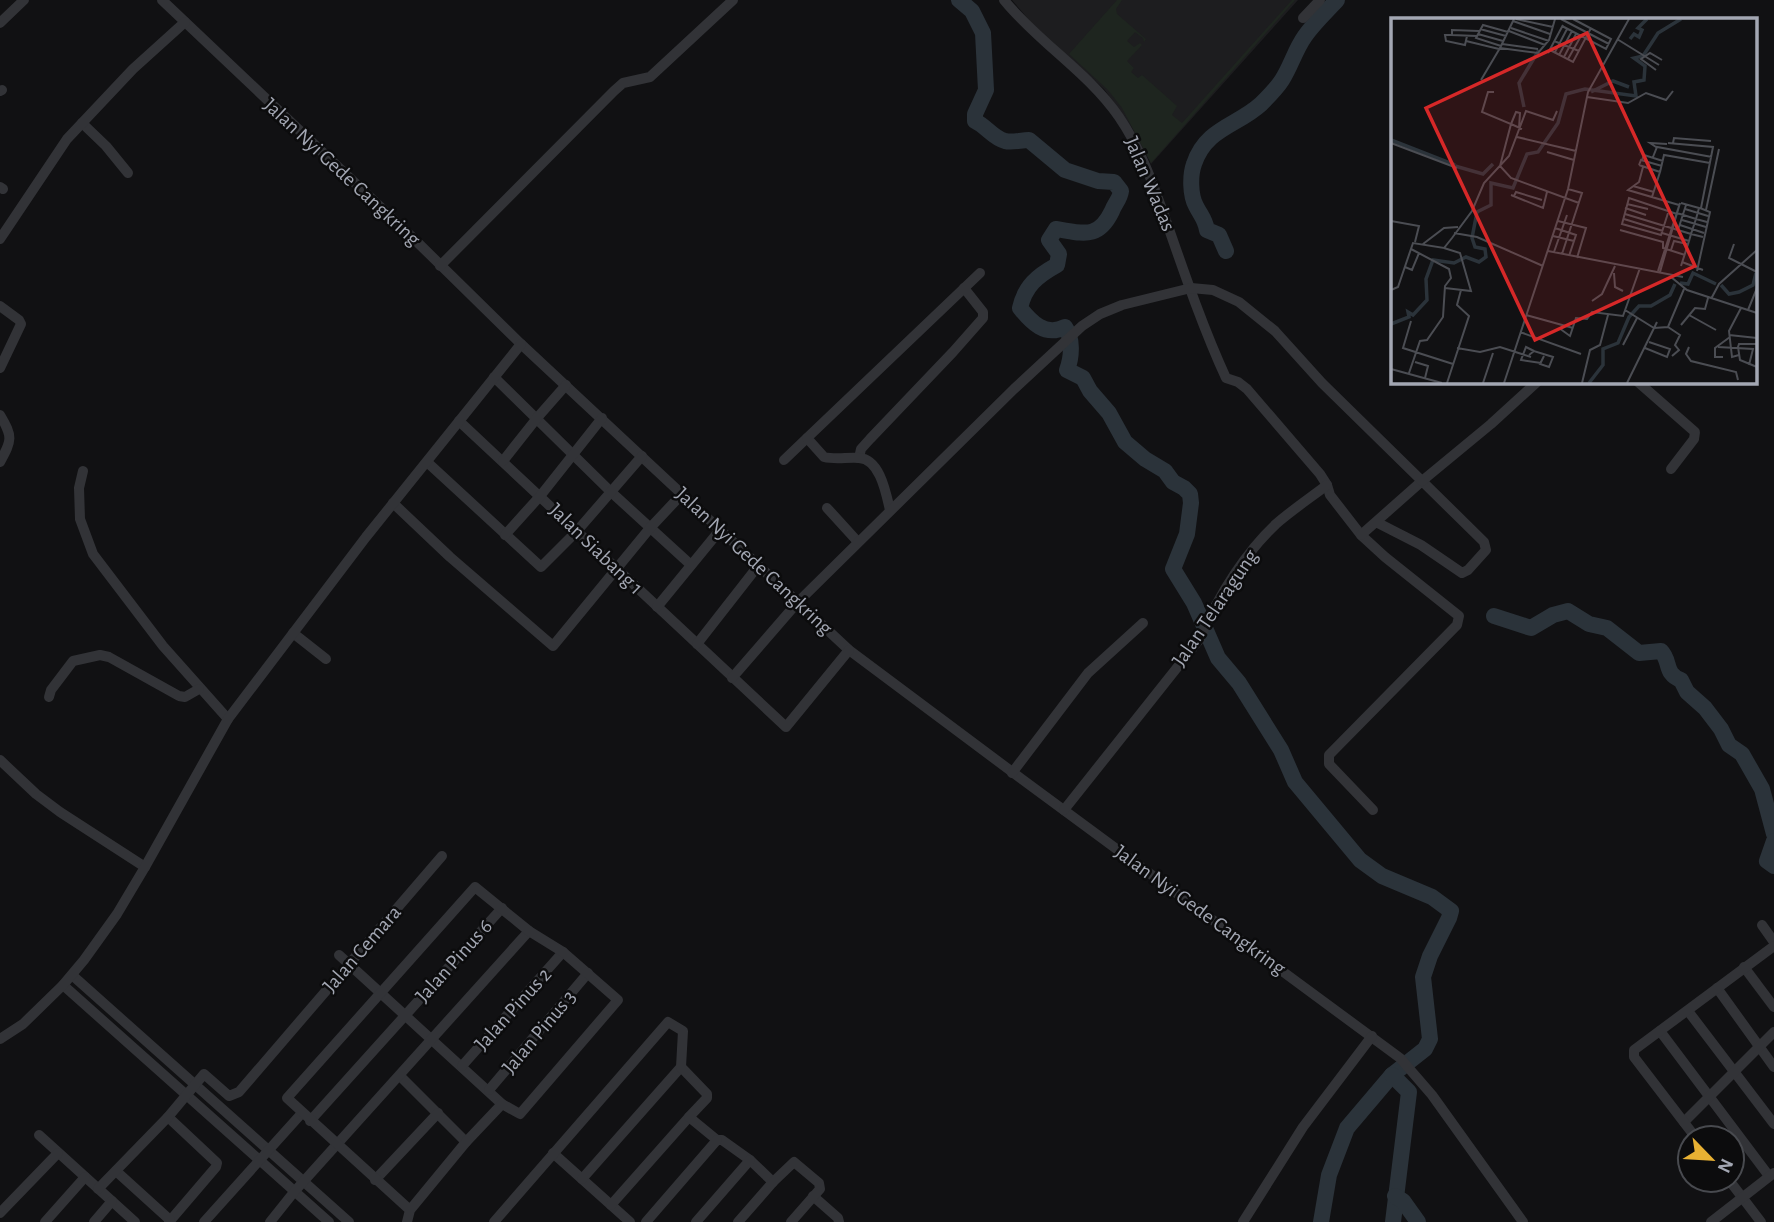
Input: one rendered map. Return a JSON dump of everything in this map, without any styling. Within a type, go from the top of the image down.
[{"type":"street","points":[[0,23],[24,0]]},
{"type":"street","name":"Jalan Nyi Gede Cangkring","points":[[162,0],[521,344],[849,649],[1401,1058],[1413,1070],[1523,1222]]},
{"type":"street","points":[[440,266],[614,91],[623,83],[650,77],[733,0]]},
{"type":"street","name":"Jalan Wadas","points":[[1004,0],[1032,31],[1100,92],[1119,117],[1149,170],[1226,378],[1247,389],[1327,485],[1330,495],[1361,535],[1459,618],[1457,625],[1329,755],[1329,764],[1373,810]]},
{"type":"street","points":[[1303,18],[1320,0]]},
{"type":"street","points":[[0,239],[67,139],[133,69],[185,22]]},
{"type":"street","points":[[82,122],[128,173]]},
{"type":"street","points":[[784,460],[979,273]]},
{"type":"street","points":[[859,458],[861,449],[983,317],[983,312],[964,288]]},
{"type":"street","points":[[732,678],[797,603],[1082,326],[1100,314],[1122,305],[1191,288],[1224,294],[1248,307],[1275,331],[1322,383],[1485,544],[1484,554],[1462,573],[1421,545],[1376,522]]},
{"type":"street","points":[[0,306],[21,324],[0,368]]},
{"type":"street","points":[[1,1040],[23,1024],[72,975],[117,914],[228,719],[270,668],[293,632],[393,503],[521,344]]},
{"type":"street","points":[[494,377],[610,491],[691,565]]},
{"type":"street","points":[[1361,535],[1536,383]]},
{"type":"street","points":[[1639,383],[1695,432],[1694,439],[1671,469]]},
{"type":"street","points":[[503,461],[566,385]]},
{"type":"street","points":[[0,415],[11,435],[0,462]]},
{"type":"street","points":[[505,535],[541,495],[602,418]]},
{"type":"street","name":"Jalan Siabang 1","points":[[459,421],[786,727],[849,649]]},
{"type":"street","points":[[807,438],[824,457],[859,458],[874,467],[887,495],[887,513]]},
{"type":"street","points":[[427,462],[541,568],[642,456]]},
{"type":"street","points":[[83,471],[79,488],[80,519],[93,554],[106,574],[199,689],[228,719]]},
{"type":"street","name":"Jalan Telaragung","points":[[1064,810],[1199,640],[1210,615],[1260,541],[1327,485]]},
{"type":"street","points":[[393,503],[450,557],[554,646],[650,528],[682,495]]},
{"type":"street","points":[[827,508],[858,542]]},
{"type":"street","points":[[657,607],[720,530]]},
{"type":"street","points":[[696,644],[758,566]]},
{"type":"street","points":[[1012,772],[1092,670],[1143,622]]},
{"type":"street","points":[[293,632],[326,659]]},
{"type":"street","points":[[49,697],[51,690],[73,661],[100,655],[109,657],[179,696],[185,697],[199,689]]},
{"type":"street","points":[[0,760],[36,794],[68,818],[145,867]]},
{"type":"street","name":"Jalan Cemara","points":[[195,1084],[204,1074],[229,1096],[235,1095],[442,856]]},
{"type":"street","points":[[339,955],[349,965],[381,993],[406,1015],[433,1039],[489,1090],[502,1104],[520,1114],[617,1004],[616,998],[564,952],[529,931],[478,889],[472,888],[381,993],[287,1098],[410,1210]]},
{"type":"street","name":"Jalan Pinus 6","points":[[310,1121],[502,908]]},
{"type":"street","points":[[1762,925],[1774,944],[1636,1048],[1633,1053],[1684,1122],[1774,1032]]},
{"type":"street","points":[[271,1222],[304,1181],[529,931]]},
{"type":"street","name":"Jalan Pinus 2","points":[[462,1066],[564,952]]},
{"type":"street","points":[[1744,967],[1774,1007]]},
{"type":"street","name":"Jalan Pinus 3","points":[[489,1090],[588,974]]},
{"type":"street","points":[[72,975],[349,1222]]},
{"type":"street","points":[[63,985],[329,1222]]},
{"type":"street","points":[[1717,988],[1774,1067]]},
{"type":"street","points":[[1688,1011],[1774,1124]]},
{"type":"street","points":[[494,1222],[668,1022],[683,1031],[681,1066],[582,1179]]},
{"type":"street","points":[[1660,1031],[1771,1174],[1711,1222]]},
{"type":"street","points":[[1243,1222],[1303,1127],[1373,1036]]},
{"type":"street","points":[[611,1205],[707,1098],[707,1094],[681,1066]]},
{"type":"street","points":[[400,1076],[466,1142]]},
{"type":"street","points":[[98,1189],[169,1117],[195,1084]]},
{"type":"street","points":[[407,1222],[410,1210],[466,1142],[502,1104]]},
{"type":"street","points":[[204,1222],[302,1113]]},
{"type":"street","points":[[375,1180],[438,1113]]},
{"type":"street","points":[[117,1171],[170,1221],[217,1163],[169,1117]]},
{"type":"street","points":[[689,1117],[717,1140],[722,1140],[750,1160],[773,1182]]},
{"type":"street","points":[[39,1135],[135,1222]]},
{"type":"street","points":[[646,1222],[717,1140]]},
{"type":"street","points":[[0,1213],[58,1153]]},
{"type":"street","points":[[553,1153],[630,1222]]},
{"type":"street","points":[[696,1222],[750,1160]]},
{"type":"street","points":[[738,1222],[794,1162],[819,1183],[820,1189],[791,1222]]},
{"type":"street","points":[[45,1222],[85,1177]]},
{"type":"street","points":[[1741,1194],[1761,1222]]},
{"type":"street","points":[[813,1196],[838,1218],[839,1222]]},
{"type":"street","points":[[94,1222],[112,1201]]},
{"type":"shaded area","points":[[1012,0],[1298,0],[1151,164],[1131,126],[1104,89],[1042,35]]},
{"type":"shaded area","points":[[1117,0],[1122,0],[1116,9],[1117,14],[1146,39],[1144,42],[1135,32],[1127,41],[1134,47],[1140,43],[1142,45],[1127,61],[1134,68],[1131,72],[1138,78],[1142,75],[1177,106],[1172,115],[1182,123],[1292,0],[1295,0],[1151,163],[1122,108],[1108,90],[1069,54]]},
{"type":"waterway","points":[[959,0],[972,11],[983,33],[986,90],[975,114],[975,121],[1005,141],[1029,140],[1065,170],[1098,181],[1114,182],[1121,191],[1119,199],[1101,227],[1082,233],[1056,229],[1049,240],[1059,254],[1057,265],[1033,282],[1020,308],[1034,323],[1045,329],[1058,330],[1065,327],[1071,348],[1067,370],[1083,378],[1090,391],[1109,413],[1125,442],[1165,471],[1173,482],[1190,494],[1187,534],[1173,569],[1194,603],[1218,658],[1239,683],[1281,750],[1295,782],[1360,860],[1382,876],[1432,897],[1451,911],[1423,977],[1430,1039],[1425,1049],[1392,1075],[1347,1128],[1329,1175],[1321,1222]]},
{"type":"waterway","points":[[1226,251],[1219,235],[1207,230],[1194,201],[1192,174],[1199,152],[1214,135],[1252,111],[1275,89],[1305,36],[1337,0]]},
{"type":"waterway","points":[[1494,616],[1531,628],[1553,615],[1568,611],[1589,624],[1607,628],[1639,653],[1661,651],[1672,674],[1681,680],[1687,692],[1705,708],[1729,745],[1742,754],[1762,789],[1774,834]]},
{"type":"waterway","points":[[1774,841],[1767,861],[1774,866]]},
{"type":"waterway","points":[[1392,1075],[1409,1092],[1393,1222]]},
{"type":"waterway","points":[[1395,1196],[1403,1201],[1418,1222]]}]
